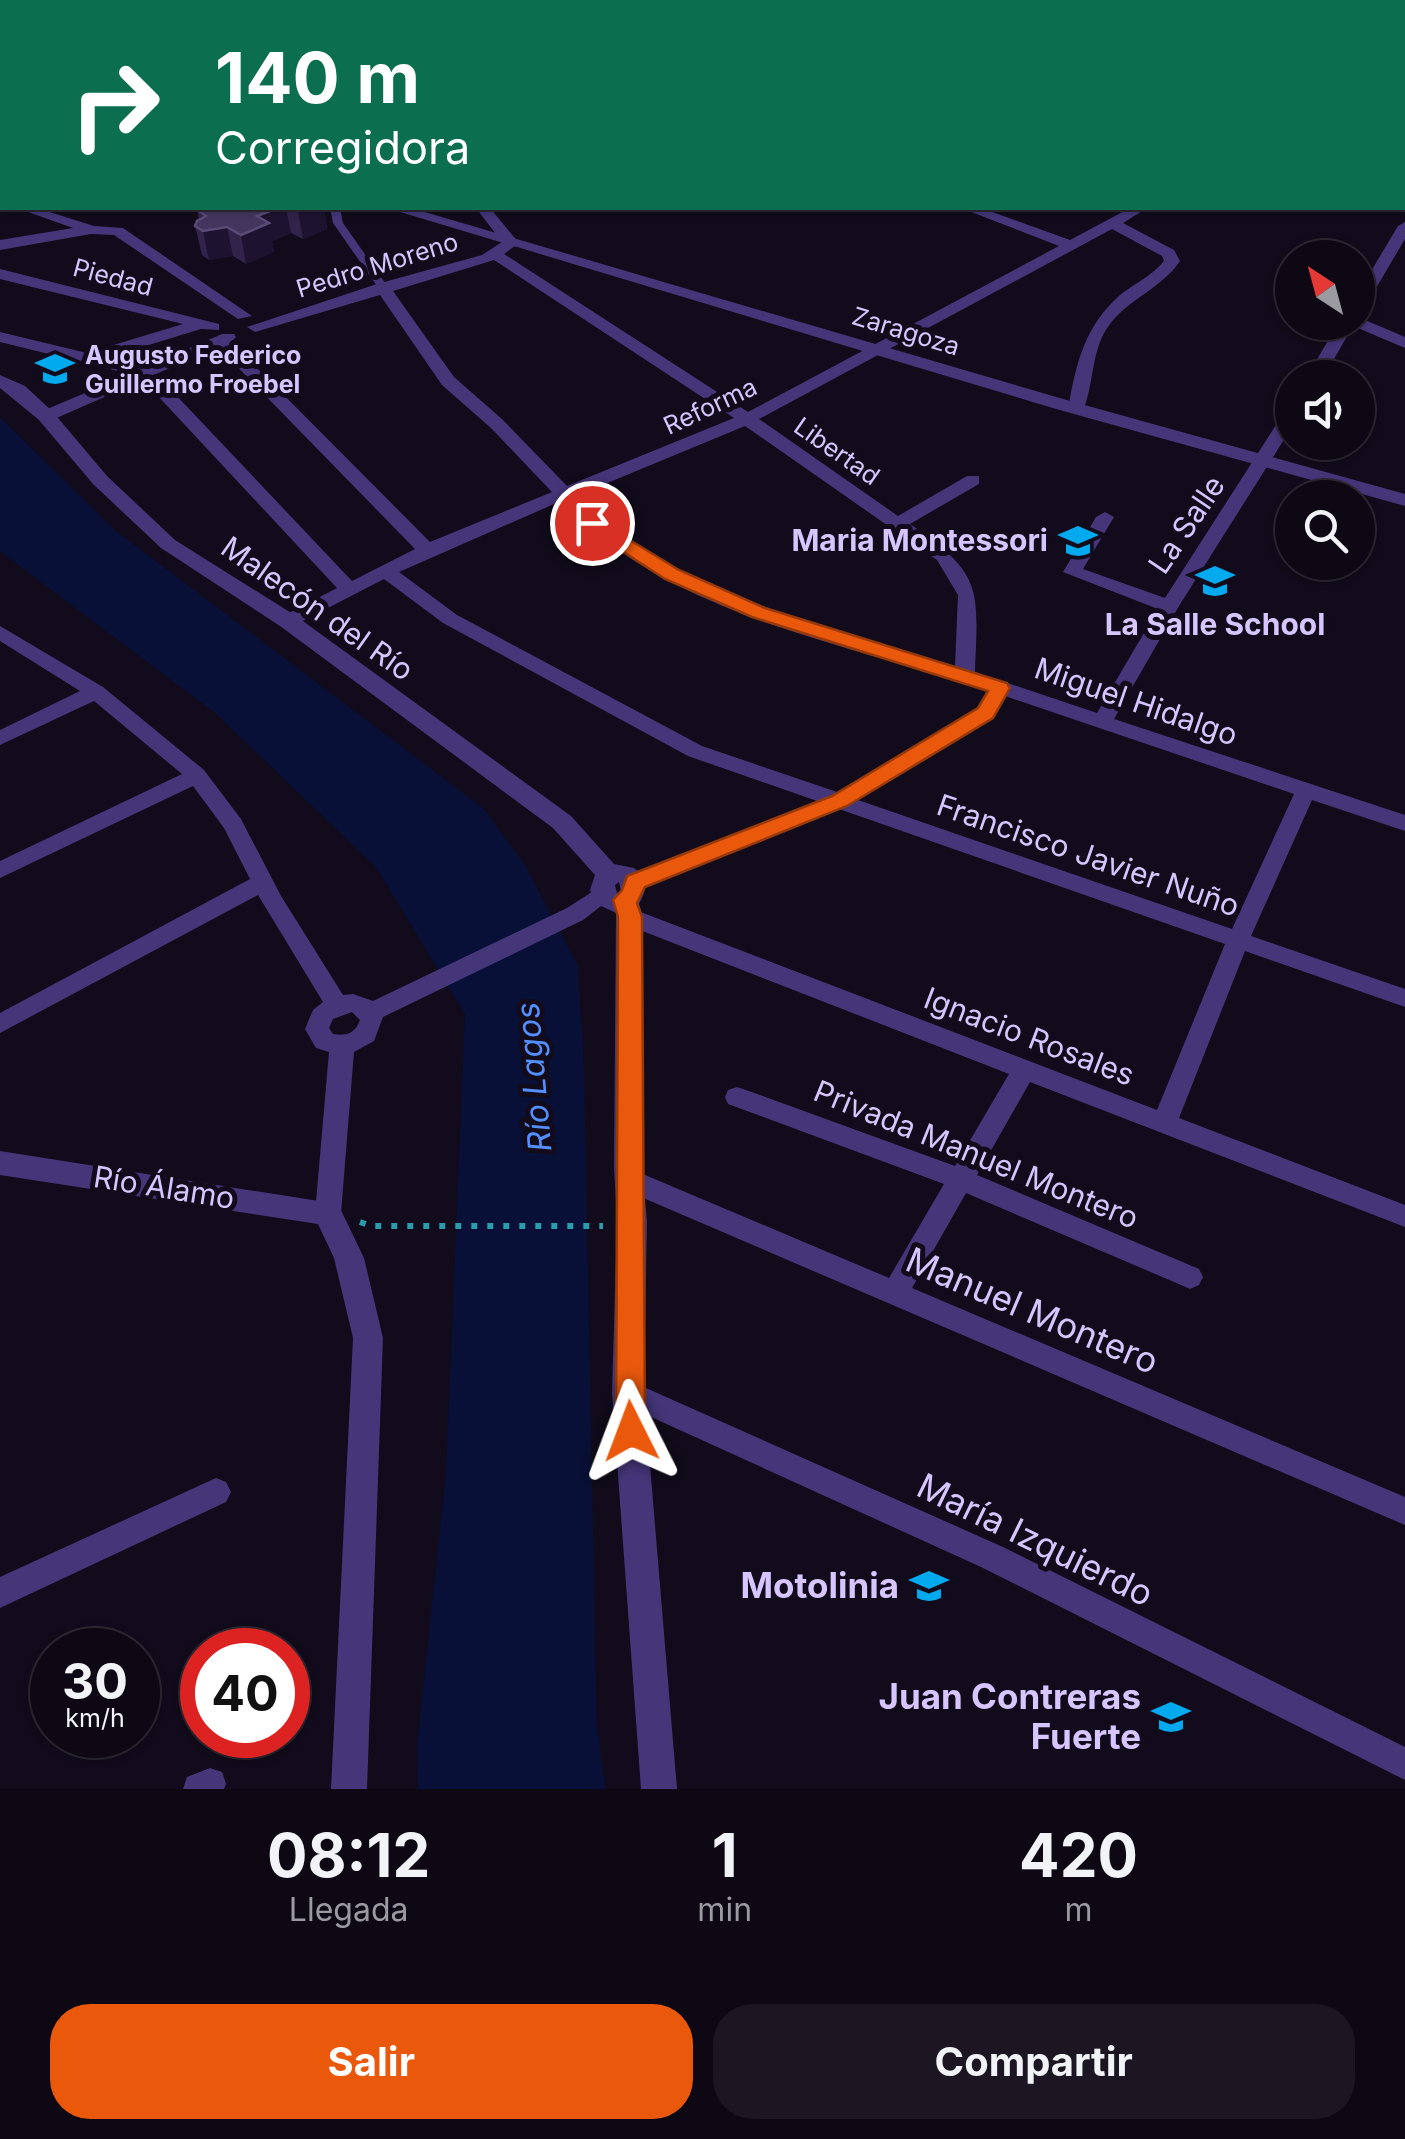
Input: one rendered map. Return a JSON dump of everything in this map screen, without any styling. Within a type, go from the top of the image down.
[{"type":"street","points":[[30,210],[93,230],[118,232],[250,321]]},
{"type":"street","points":[[334,210],[338,224],[383,287]]},
{"type":"street","name":"Zaragoza","points":[[401,210],[1076,409],[1405,500]]},
{"type":"street","points":[[486,210],[511,243]]},
{"type":"street","points":[[974,210],[1070,245]]},
{"type":"street","name":"Reforma","points":[[288,621],[427,550],[747,419],[1136,210]]},
{"type":"street","points":[[1076,409],[1091,337],[1132,294],[1165,274],[1172,261],[1168,252],[1112,223]]},
{"type":"street","points":[[1375,276],[1405,226]]},
{"type":"street","points":[[0,244],[93,230]]},
{"type":"street","name":"Pedro Moreno","points":[[216,333],[224,318],[250,321],[383,287],[494,254],[511,243]]},
{"type":"street","name":"Libertad","points":[[494,254],[747,419],[944,556],[968,595],[965,676]]},
{"type":"street","name":"Piedad","points":[[0,274],[216,333]]},
{"type":"street","name":"Miguel Hidalgo","points":[[383,287],[448,381],[497,424],[592,523],[672,574],[758,612],[965,676],[1405,822]]},
{"type":"street","points":[[1375,330],[1405,343]]},
{"type":"street","points":[[92,357],[216,333]]},
{"type":"street","points":[[46,416],[144,372],[216,333]]},
{"type":"street","points":[[216,333],[427,550]]},
{"type":"street","points":[[0,337],[144,372],[348,588]]},
{"type":"street","name":"Malecón del Río","points":[[0,381],[18,390],[46,416],[100,480],[168,544],[288,621],[562,822],[620,894]]},
{"type":"street","name":"La Salle","points":[[1102,722],[1168,606],[1275,443]]},
{"type":"street","points":[[898,523],[974,480]]},
{"type":"street","points":[[1106,517],[1072,572],[1168,606]]},
{"type":"street","name":"Francisco Javier Nuño","points":[[385,570],[450,620],[695,751],[1405,998]]},
{"type":"street","points":[[0,632],[96,692],[197,775],[233,824],[337,1005]]},
{"type":"street","points":[[370,1014],[575,914],[839,801],[986,713],[1000,688]]},
{"type":"street","points":[[0,738],[96,692]]},
{"type":"street","points":[[0,870],[197,775]]},
{"type":"street","points":[[1164,1124],[1238,940],[1306,790]]},
{"type":"street","points":[[0,1024],[263,882]]},
{"type":"street","points":[[620,894],[629,1180],[628,1393],[659,1789]]},
{"type":"street","name":"Ignacio Rosales","points":[[620,894],[1024,1070],[1405,1216]]},
{"type":"street","points":[[337,1005],[360,1005],[370,1014],[372,1020],[366,1034],[342,1045],[325,1041],[317,1029],[322,1015],[337,1005]]},
{"type":"street","points":[[342,1045],[328,1213],[349,1258],[368,1338],[348,1789]]},
{"type":"street","points":[[894,1294],[1024,1070]]},
{"type":"street","name":"Privada Manuel Montero","points":[[737,1096],[960,1180],[1190,1277]]},
{"type":"street","name":"Río Álamo","points":[[0,1163],[328,1213]]},
{"type":"street","name":"Manuel Montero","points":[[629,1180],[1405,1511]]},
{"type":"street","name":"María Izquierdo","points":[[628,1393],[992,1557],[1405,1764]]},
{"type":"street","points":[[0,1593],[216,1492]]},
{"type":"path","points":[[328,1213],[371,1226],[602,1226]]},
{"type":"water","name":"Río Lagos","points":[[0,417],[116,531],[483,808],[525,865],[578,966],[584,1066],[597,1728],[606,1789],[418,1789],[417,1745],[446,1473],[465,1014],[376,867],[215,713],[0,551]]},
{"type":"building","points":[[197,210],[273,210],[257,216],[269,223],[241,235],[227,227],[203,231],[195,226],[206,216]]},
{"type":"place","name":"Augusto Federico Guillermo Froebel","points":[[55,369]]},
{"type":"place","name":"Maria Montessori","points":[[1078,541]]},
{"type":"place","name":"La Salle School","points":[[1215,581]]},
{"type":"place","name":"Motolinia","points":[[929,1586]]},
{"type":"place","name":"Juan Contreras Fuerte","points":[[1171,1717]]},
{"type":"route","points":[[592,523],[672,574],[758,612],[1000,688],[986,713],[839,801],[634,882],[634,894],[625,900],[630,917],[631,1431]]}]
